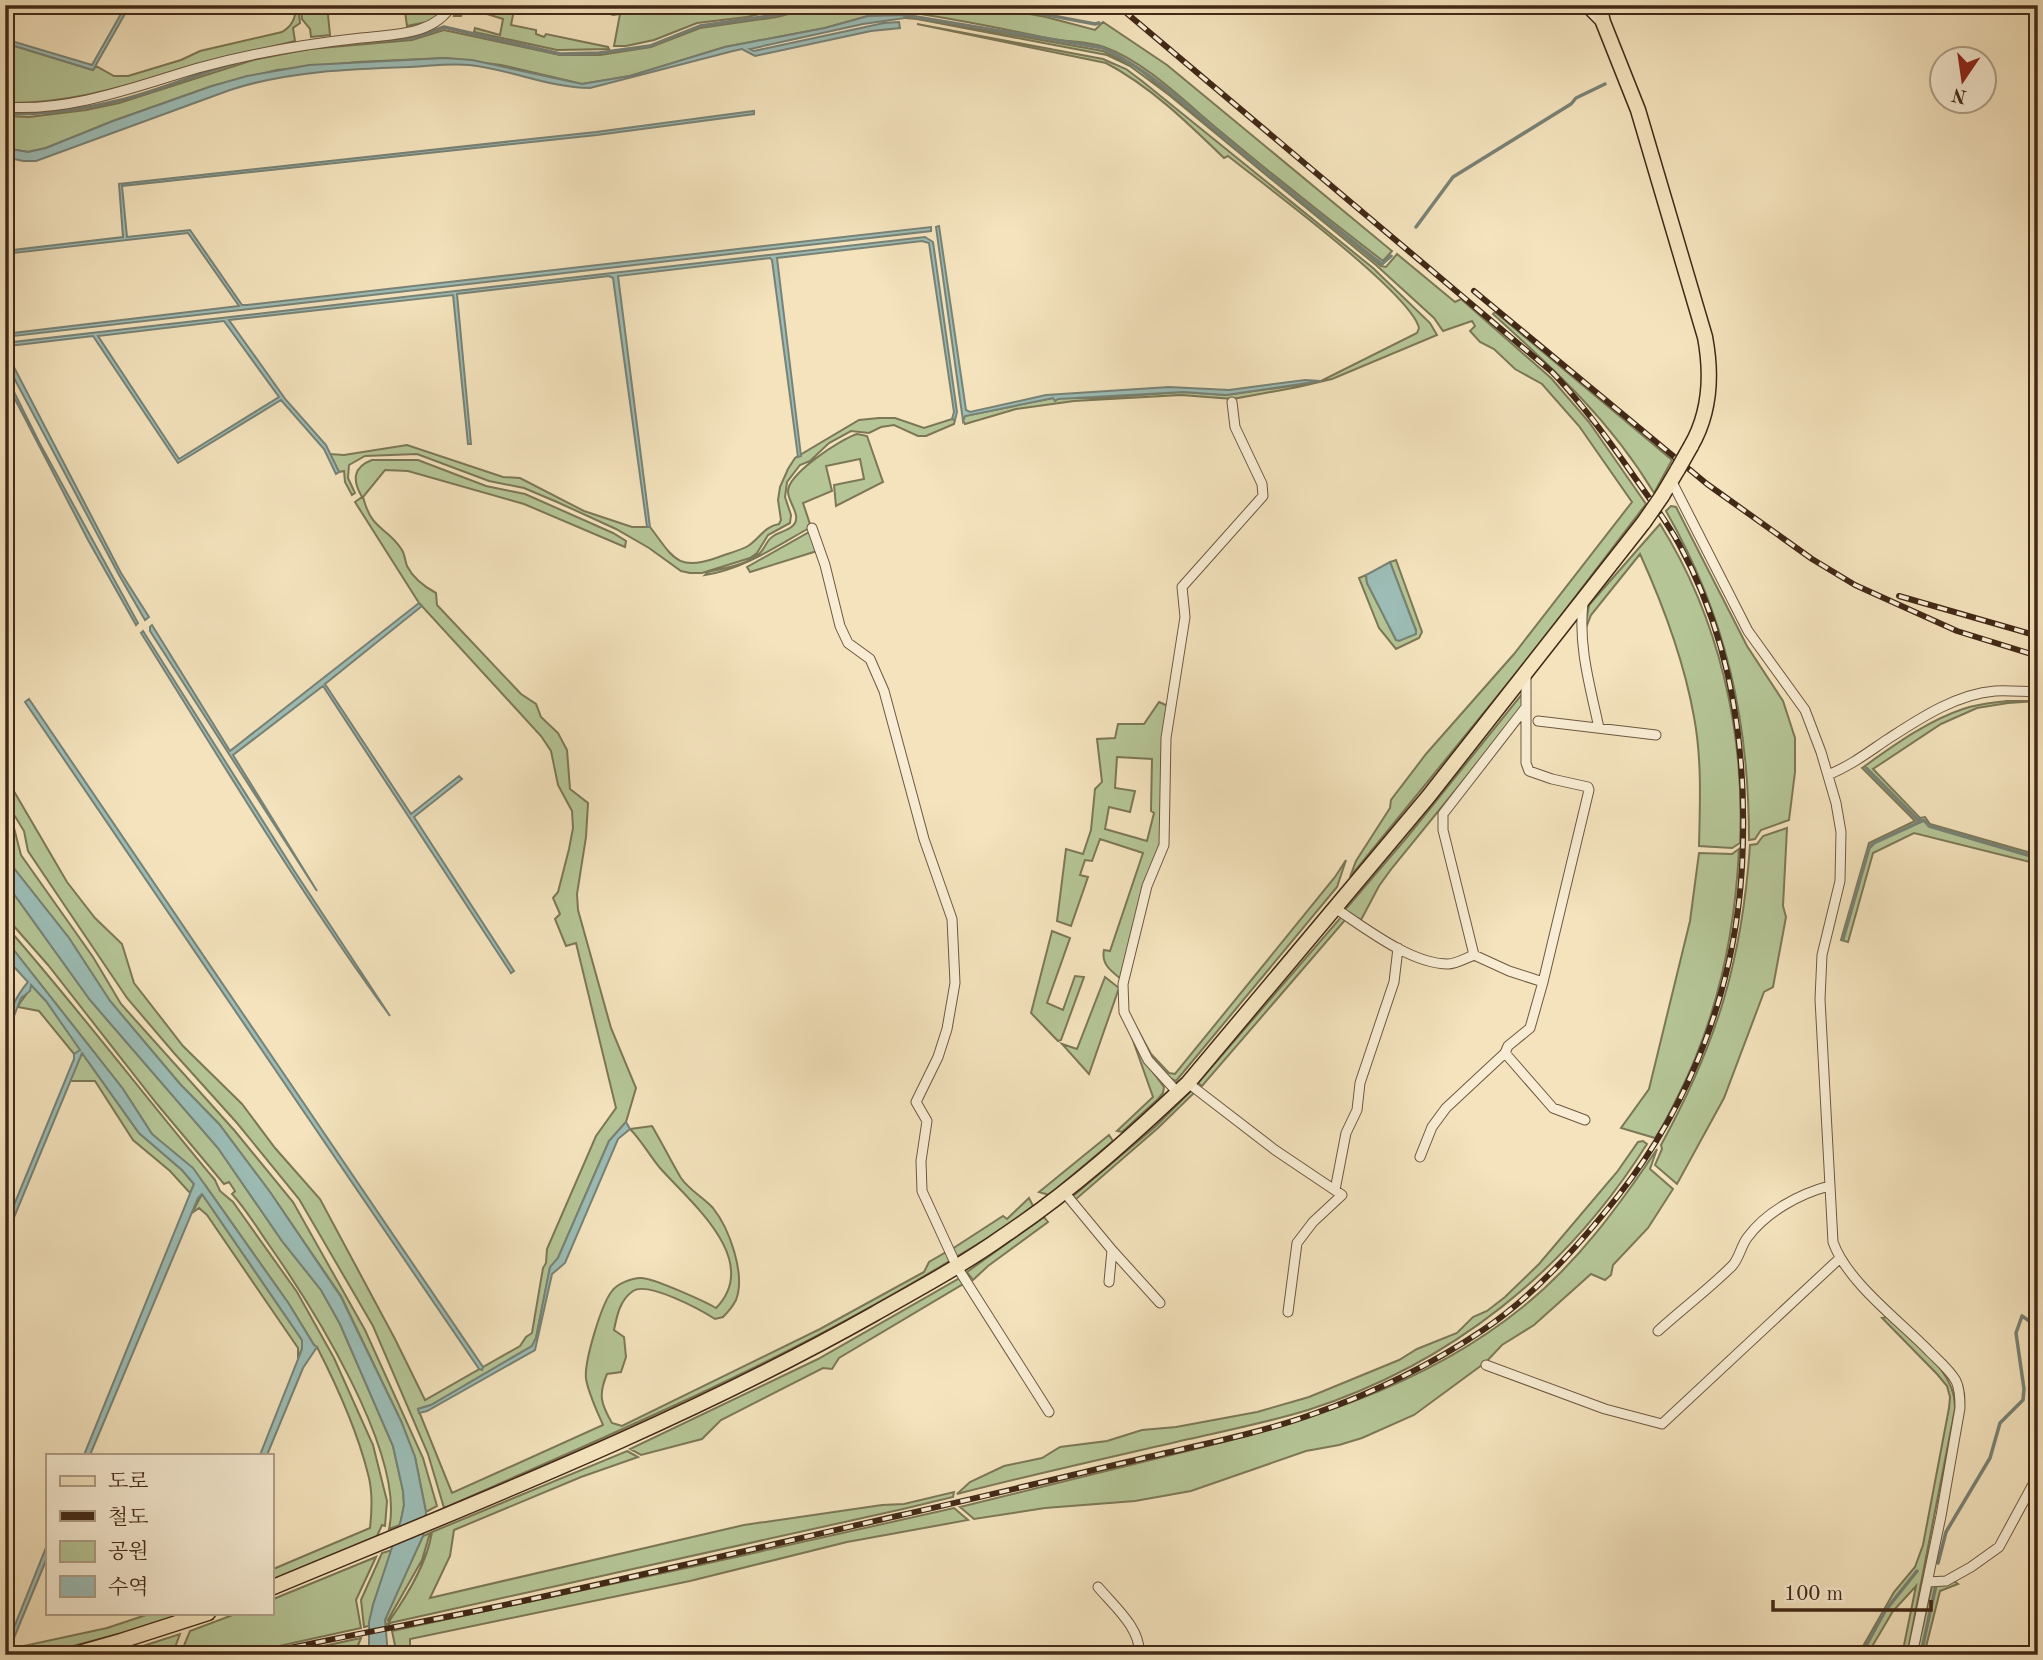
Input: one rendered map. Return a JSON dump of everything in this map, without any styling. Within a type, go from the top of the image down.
[{"type":"main road","points":[[1586,5],[1603,22]]},
{"type":"main road","points":[[273,1587],[575,1462],[708,1401],[825,1342],[957,1267],[1064,1192],[1183,1088],[1335,908],[1526,674],[1644,522],[1675,475],[1702,421],[1710,363],[1706,337],[1638,110],[1603,22],[1599,5]]},
{"type":"main road","points":[[72,1655],[205,1614]]},
{"type":"street","points":[[5,107],[49,105],[89,98],[284,48],[414,31],[437,23],[447,15],[452,5]]},
{"type":"street","points":[[1232,402],[1236,427],[1262,484],[1263,496],[1182,587],[1185,617],[1166,738],[1164,845],[1147,886],[1123,984],[1124,1012],[1147,1060],[1183,1088],[1342,1195],[1313,1222],[1297,1243],[1288,1312]]},
{"type":"street","points":[[1675,475],[1748,631],[1805,710],[1828,775],[1840,832],[1841,857],[1835,906],[1820,973],[1833,1241],[1839,1259],[1887,1311],[1948,1370],[1957,1382],[1960,1394],[1958,1421],[1912,1655]]},
{"type":"street","points":[[812,528],[825,565],[840,626],[848,643],[870,659],[884,691],[924,839],[952,919],[955,984],[947,1029],[938,1057],[916,1102],[927,1121],[921,1161],[922,1191],[957,1267],[1049,1412]]},
{"type":"street","points":[[1584,598],[1581,635],[1584,662],[1599,728]]},
{"type":"street","points":[[1420,1157],[1432,1127],[1446,1108],[1505,1052],[1508,1045],[1530,1028],[1589,790],[1588,787],[1529,771],[1526,763],[1526,674]]},
{"type":"street","points":[[1828,775],[1860,760],[1896,734],[1957,701],[1994,691],[2038,692]]},
{"type":"street","points":[[1474,955],[1443,830],[1443,814],[1526,707]]},
{"type":"street","points":[[1538,721],[1656,735]]},
{"type":"street","points":[[1335,908],[1398,948],[1430,961],[1450,964],[1474,955],[1509,971],[1543,982]]},
{"type":"street","points":[[1335,1190],[1346,1133],[1357,1110],[1360,1083],[1394,982],[1398,948]]},
{"type":"street","points":[[1505,1052],[1553,1108],[1585,1120]]},
{"type":"street","points":[[1658,1331],[1734,1264],[1745,1240],[1759,1223],[1813,1190],[1829,1186]]},
{"type":"street","points":[[1064,1192],[1160,1303]]},
{"type":"street","points":[[1110,1282],[1112,1250]]},
{"type":"street","points":[[1486,1365],[1605,1409],[1662,1424],[1839,1259]]},
{"type":"street","points":[[1928,1581],[1946,1581],[1972,1567],[1999,1547],[2038,1475]]},
{"type":"street","points":[[1098,1587],[1130,1626],[1140,1643],[1139,1655]]},
{"type":"green space","points":[[295,5],[298,5],[300,23],[293,28],[295,41],[91,94],[48,101],[5,103],[5,43],[93,70],[96,66],[114,76],[128,76],[181,60],[200,51],[282,32],[293,21]]},
{"type":"green space","points":[[301,5],[327,5],[330,35],[311,37],[310,29],[302,19]]},
{"type":"green space","points":[[404,5],[449,5],[432,21],[407,26]]},
{"type":"green space","points":[[458,5],[515,5],[511,25],[536,30],[536,34],[544,37],[546,34],[609,49],[557,50],[474,32],[475,28],[500,35],[503,19],[465,7],[461,16],[454,16]]},
{"type":"green space","points":[[586,5],[797,5],[747,17],[697,23],[654,40],[614,46],[620,14],[613,15]]},
{"type":"green space","points":[[822,5],[981,5],[1046,17],[1095,30],[1103,22],[1167,65],[1392,251],[1383,261],[1165,84],[1120,54],[1092,44],[905,12],[904,15],[868,16],[825,28],[725,47],[630,76],[582,84],[501,65],[445,58],[358,62],[277,70],[212,86],[46,148],[28,152],[5,148],[5,116],[29,117],[119,103],[253,60],[309,49],[412,40],[444,30],[560,55],[600,55],[651,47],[700,28],[777,17]]},
{"type":"green space","points":[[908,16],[1103,51],[1135,66],[1381,266],[1386,267],[1397,254],[1455,302],[1461,299],[1551,378],[1589,422],[1646,504],[1530,656],[1350,877],[1356,861],[1390,808],[1391,800],[1426,754],[1514,654],[1632,502],[1579,426],[1542,384],[1515,369],[1494,349],[1480,342],[1470,331],[1475,326],[1472,321],[1443,331],[1434,318],[1376,265],[1130,66],[1107,55],[905,18]]},
{"type":"green space","points":[[917,24],[1103,59],[1126,69],[1373,268],[1430,323],[1437,335],[1332,379],[1298,387],[1233,399],[1181,395],[1074,401],[1016,409],[965,424],[965,416],[1053,398],[1183,392],[1226,395],[1321,381],[1417,333],[1419,328],[1410,312],[1391,290],[1334,239],[1228,156],[1224,158],[1168,106],[1122,72],[1106,63]]},
{"type":"green space","points":[[1495,312],[1672,460],[1654,493],[1600,419],[1560,376],[1493,314]]},
{"type":"green space","points":[[895,418],[924,428],[955,420],[954,424],[926,436],[918,436],[894,425],[869,433],[851,431],[829,443],[810,461],[800,465],[787,482],[785,497],[791,515],[790,523],[768,535],[757,553],[750,558],[702,573],[681,571],[616,529],[524,488],[489,481],[417,454],[365,456],[349,465],[348,478],[355,493],[352,495],[345,482],[344,471],[339,472],[330,454],[344,455],[407,445],[503,477],[520,478],[584,511],[632,527],[650,527],[671,554],[684,562],[692,563],[744,548],[770,527],[779,524],[780,487],[795,458],[859,420]]},
{"type":"green space","points":[[857,434],[867,436],[883,482],[836,506],[834,485],[864,479],[860,459],[826,466],[832,491],[803,503],[811,527],[747,562],[705,575],[754,558],[772,537],[793,526],[796,516],[788,492],[796,476],[816,458]]},
{"type":"green space","points":[[372,460],[418,460],[486,486],[525,494],[626,541],[625,547],[524,504],[408,471],[385,470],[363,497],[371,517],[402,550],[407,566],[413,574],[436,593],[437,605],[521,694],[536,704],[541,717],[558,733],[567,750],[570,789],[588,803],[577,894],[578,910],[611,1028],[636,1088],[626,1122],[609,1141],[558,1258],[550,1268],[532,1346],[431,1405],[418,1409],[452,1493],[603,1425],[589,1391],[586,1371],[598,1321],[608,1298],[617,1286],[633,1279],[647,1279],[716,1308],[728,1290],[731,1271],[727,1251],[716,1232],[630,1129],[652,1126],[681,1178],[713,1208],[730,1239],[737,1265],[739,1289],[730,1309],[723,1317],[715,1319],[687,1304],[650,1290],[633,1291],[625,1299],[614,1330],[624,1337],[626,1357],[621,1372],[607,1374],[602,1388],[603,1405],[612,1423],[622,1426],[820,1329],[924,1272],[929,1262],[948,1251],[951,1260],[828,1330],[702,1393],[444,1508],[428,1454],[373,1326],[299,1199],[237,1123],[127,998],[28,851],[24,831],[5,800],[5,776],[67,882],[95,918],[122,944],[134,983],[183,1046],[242,1104],[275,1148],[320,1199],[425,1400],[520,1346],[532,1333],[547,1249],[596,1136],[616,1108],[576,943],[566,946],[555,919],[560,914],[553,898],[558,892],[569,849],[573,828],[572,811],[558,785],[551,751],[541,736],[419,603],[355,502],[362,497],[356,480],[358,470]]},
{"type":"green space","points":[[1671,506],[1676,507],[1747,646],[1783,701],[1795,738],[1795,772],[1789,820],[1761,830],[1755,839],[1749,840],[1744,753],[1730,670],[1704,590],[1666,511]]},
{"type":"green space","points":[[1660,524],[1681,560],[1698,598],[1724,677],[1738,760],[1740,801],[1740,843],[1732,848],[1699,846],[1699,765],[1697,733],[1690,696],[1672,634],[1640,554],[1591,615],[1584,633],[1589,605]]},
{"type":"green space","points":[[811,531],[817,551],[750,572],[747,567]]},
{"type":"green space","points":[[1396,560],[1422,632],[1419,638],[1396,649],[1379,628],[1359,578],[1366,575],[1367,583],[1396,640],[1415,634],[1416,630],[1390,562]]},
{"type":"green space","points":[[1522,694],[1523,707],[1392,868],[1361,920],[1344,911],[1408,836]]},
{"type":"green space","points":[[2007,701],[2038,701],[1977,708],[1941,724],[1873,769],[1920,818],[1925,817],[1930,824],[2038,855],[2038,864],[1914,833],[1873,853],[1848,942],[1841,940],[1869,843],[1915,821],[1862,768],[1936,720],[1974,706]]},
{"type":"green space","points":[[1159,702],[1168,706],[1161,844],[1121,979],[1110,970],[1103,955],[1104,950],[1110,951],[1143,853],[1100,839],[1092,861],[1085,860],[1080,875],[1088,877],[1071,926],[1057,921],[1066,849],[1083,854],[1091,830],[1095,789],[1102,782],[1097,739],[1115,738],[1118,724],[1144,724]],"holes":[[[1117,757],[1152,759],[1151,811],[1154,813],[1147,841],[1105,829],[1109,807],[1130,812],[1135,791],[1115,788]]]},
{"type":"green space","points":[[14,828],[21,855],[93,957],[121,1004],[234,1130],[293,1202],[365,1330],[423,1458],[437,1506],[426,1512],[415,1457],[401,1421],[341,1296],[270,1192],[219,1124],[180,1084],[110,1001],[69,938],[5,857],[5,840]]},
{"type":"green space","points":[[1787,828],[1783,906],[1786,917],[1773,987],[1764,992],[1724,1098],[1677,1184],[1655,1165],[1662,1149],[1661,1145],[1681,1108],[1712,1036],[1724,1000],[1741,926],[1750,845],[1757,844],[1763,836]]},
{"type":"green space","points":[[1739,849],[1733,913],[1722,976],[1692,1067],[1655,1138],[1621,1128],[1649,1089],[1690,921],[1699,853],[1732,854]]},
{"type":"green space","points":[[1346,860],[1337,887],[1176,1081],[1168,1077],[1153,1061],[1128,1012],[1151,1054],[1169,1073],[1175,1074]]},
{"type":"green space","points":[[5,887],[11,890],[90,1000],[218,1148],[282,1241],[321,1290],[340,1324],[393,1446],[403,1491],[404,1505],[400,1525],[389,1529],[390,1497],[383,1461],[369,1421],[351,1380],[307,1302],[232,1194],[235,1191],[229,1182],[224,1184],[157,1104],[48,965],[5,916]]},
{"type":"green space","points":[[1342,916],[1346,919],[1202,1086],[1198,1083]]},
{"type":"green space","points":[[5,925],[215,1180],[220,1191],[233,1202],[297,1292],[334,1358],[373,1445],[387,1501],[385,1526],[382,1525],[377,1536],[273,1579],[273,1569],[370,1528],[370,1480],[346,1409],[317,1347],[205,1185],[152,1134],[123,1089],[5,939]]},
{"type":"green space","points":[[1052,931],[1070,938],[1047,1003],[1063,1010],[1075,976],[1084,977],[1061,1040],[1058,1041],[1031,1013]]},
{"type":"green space","points":[[1105,977],[1119,988],[1089,1074],[1062,1044],[1077,1049]]},
{"type":"green space","points":[[31,985],[46,1001],[81,1050],[74,1054],[39,1011],[18,1007]]},
{"type":"green space","points":[[1130,1032],[1144,1060],[1164,1087],[1158,1099],[1122,1132],[1117,1131],[1153,1097]]},
{"type":"green space","points":[[82,1053],[139,1133],[182,1170],[194,1184],[190,1193],[170,1171],[133,1140],[95,1081],[69,1081]]},
{"type":"green space","points":[[1192,1090],[1195,1092],[1158,1128],[1075,1200],[1072,1197],[1156,1126]]},
{"type":"green space","points":[[1109,1135],[1113,1141],[1049,1195],[1039,1192]]},
{"type":"green space","points":[[1638,1142],[1647,1144],[1615,1190],[1580,1233],[1542,1272],[1501,1307],[1457,1339],[1410,1367],[1360,1391],[1308,1410],[957,1494],[970,1482],[1004,1466],[1042,1458],[1060,1447],[1107,1441],[1142,1430],[1176,1427],[1257,1412],[1309,1397],[1457,1333],[1473,1317],[1487,1311],[1505,1297],[1539,1264],[1617,1172]]},
{"type":"green space","points":[[1657,1149],[1650,1169],[1673,1189],[1648,1228],[1613,1265],[1611,1275],[1605,1280],[1591,1274],[1534,1325],[1502,1345],[1486,1362],[1414,1415],[1362,1438],[1306,1451],[1191,1491],[1135,1501],[1045,1508],[974,1519],[960,1507],[1171,1455],[1311,1416],[1400,1382],[1443,1360],[1484,1335],[1544,1289],[1580,1252]]},
{"type":"green space","points":[[202,1194],[302,1340],[298,1358],[298,1348],[207,1215],[199,1208],[192,1213]]},
{"type":"green space","points":[[1029,1198],[1033,1206],[1006,1227],[956,1257],[952,1249],[1003,1216],[1007,1219]]},
{"type":"green space","points":[[1044,1217],[1048,1222],[973,1280],[967,1272]]},
{"type":"green space","points":[[960,1278],[963,1284],[839,1358],[832,1369],[823,1368],[721,1420],[702,1439],[641,1455],[630,1449],[818,1359]]},
{"type":"green space","points":[[1888,1317],[1941,1370],[1954,1395],[1955,1409],[1907,1655],[1902,1655],[1916,1586],[1893,1611],[1867,1655],[1858,1655],[1894,1592],[1915,1567],[1923,1545],[1950,1397],[1947,1386],[1937,1374],[1882,1318]]},
{"type":"green space","points":[[627,1451],[638,1457],[581,1477],[454,1530],[450,1556],[430,1598],[744,1525],[904,1504],[954,1492],[953,1497],[903,1509],[390,1623],[421,1567],[432,1532]]},
{"type":"green space","points":[[954,1508],[968,1520],[847,1542],[690,1581],[410,1639],[410,1655],[397,1655],[392,1631]]},
{"type":"green space","points":[[430,1533],[422,1560],[388,1620],[389,1624],[385,1624],[386,1615],[423,1536]]},
{"type":"green space","points":[[392,1550],[373,1605],[369,1626],[364,1627],[361,1600],[382,1553]]},
{"type":"green space","points":[[376,1557],[356,1600],[361,1628],[238,1655],[180,1655],[190,1631],[235,1614],[273,1614],[273,1599]]},
{"type":"green space","points":[[1954,1581],[1958,1584],[1940,1591],[1926,1647],[1978,1655],[1918,1655],[1932,1586]]},
{"type":"green space","points":[[149,1614],[185,1614],[38,1655],[5,1655],[5,1650],[107,1628]]},
{"type":"green space","points":[[180,1634],[174,1650],[169,1651],[168,1655],[115,1655]]},
{"type":"green space","points":[[361,1638],[354,1655],[282,1655]]},
{"type":"water","points":[[126,5],[130,5],[93,70],[5,43],[5,39],[92,65]]},
{"type":"water","points":[[904,15],[905,18],[863,24],[750,49],[754,51],[884,23],[899,22],[900,28],[871,31],[755,56],[742,49],[590,88],[560,85],[462,64],[297,75],[230,90],[36,161],[5,157],[5,148],[28,152],[46,148],[212,86],[247,76],[309,65],[445,58],[472,60],[582,84],[630,76],[725,47],[825,28],[868,16]]},
{"type":"water","points":[[754,111],[754,114],[597,135],[122,186],[127,237],[190,230],[242,305],[247,305],[931,227],[931,231],[5,337],[5,334],[239,306],[188,233],[5,254],[5,251],[123,237],[119,184],[596,132]]},
{"type":"water","points":[[939,226],[966,410],[970,412],[1046,395],[1169,387],[1229,390],[1305,380],[1321,381],[1226,395],[1183,392],[1055,401],[1053,398],[965,416],[963,421],[936,227]]},
{"type":"water","points":[[925,237],[933,242],[957,412],[955,420],[952,419],[954,412],[929,243],[922,241],[777,258],[801,456],[798,457],[772,260],[770,258],[618,276],[650,527],[647,527],[613,278],[609,276],[457,294],[471,444],[468,444],[453,295],[229,320],[286,400],[326,445],[339,472],[336,474],[324,449],[281,400],[178,463],[93,336],[9,346],[5,350],[5,343]],"holes":[[[224,321],[279,397],[179,459],[98,336]]]},
{"type":"water","points":[[5,350],[121,573],[149,617],[145,620],[119,575],[5,361]]},
{"type":"water","points":[[5,374],[138,623],[136,625],[88,540],[5,380]]},
{"type":"water","points":[[1390,562],[1416,631],[1416,634],[1399,641],[1396,640],[1367,583],[1366,575]]},
{"type":"water","points":[[419,603],[422,606],[325,684],[411,814],[459,776],[462,779],[414,817],[514,971],[511,973],[323,686],[233,755],[317,891],[150,631],[152,625],[230,751]]},
{"type":"water","points":[[143,631],[295,872],[390,1016],[262,827],[141,633]]},
{"type":"water","points":[[29,699],[483,1367],[482,1370],[25,702]]},
{"type":"water","points":[[5,857],[69,938],[110,1001],[180,1084],[219,1124],[270,1192],[341,1297],[401,1421],[415,1457],[426,1512],[423,1536],[385,1620],[388,1655],[363,1655],[369,1649],[369,1622],[373,1605],[401,1520],[403,1491],[393,1446],[340,1324],[321,1290],[282,1241],[218,1148],[90,1000],[11,890],[5,887]]},
{"type":"water","points":[[5,939],[123,1089],[152,1134],[193,1168],[317,1347],[303,1368],[267,1454],[260,1454],[302,1349],[302,1340],[202,1194],[90,1454],[84,1454],[194,1184],[182,1170],[139,1133],[82,1053],[5,1239],[5,1227],[74,1054],[80,1050],[46,1001],[31,985],[30,991],[21,998],[5,1039],[12,1009],[28,982],[5,957]]},
{"type":"water","points":[[626,1122],[630,1129],[618,1139],[565,1263],[552,1274],[535,1350],[419,1413],[418,1409],[431,1405],[532,1346],[536,1338],[550,1267],[558,1258],[609,1141]]},
{"type":"water","points":[[46,1548],[46,1560],[9,1650],[5,1650]]},
{"type":"waterway","points":[[359,42],[413,38],[444,27],[560,54],[599,53],[650,46],[700,26],[776,15],[815,5]]},
{"type":"waterway","points":[[995,5],[1099,23]]},
{"type":"waterway","points":[[1265,5],[1272,12],[1283,5]]},
{"type":"waterway","points":[[904,15],[1103,48],[1121,57],[1170,91],[1267,173],[1382,264],[1391,256]]},
{"type":"waterway","points":[[5,114],[61,111],[103,104],[147,93],[235,63]]},
{"type":"waterway","points":[[1416,227],[1453,177],[1571,104],[1576,98],[1605,84]]},
{"type":"waterway","points":[[1866,768],[1918,820],[1925,821],[1929,826],[2038,858]]},
{"type":"waterway","points":[[1843,939],[1869,848],[1874,843],[1922,821]]},
{"type":"waterway","points":[[1938,1563],[1946,1532],[1990,1458],[2000,1423],[2023,1400],[2024,1389],[2016,1333],[2022,1316],[2038,1327]]},
{"type":"waterway","points":[[1861,1655],[1885,1611],[1917,1571]]},
{"type":"waterway","points":[[1936,1585],[1922,1649],[1966,1655]]},
{"type":"railway","points":[[257,1655],[541,1597],[958,1502],[1249,1433],[1335,1406],[1443,1355],[1483,1330],[1521,1301],[1572,1251],[1618,1196],[1668,1122],[1705,1041],[1730,956],[1738,912],[1743,825],[1739,742],[1724,660],[1697,582],[1679,544],[1604,435],[1552,372],[1117,5]]},
{"type":"railway","points":[[1474,291],[1707,484],[1812,559],[1855,585],[1957,631],[2038,656]]},
{"type":"railway","points":[[1899,596],[2038,636]]}]
